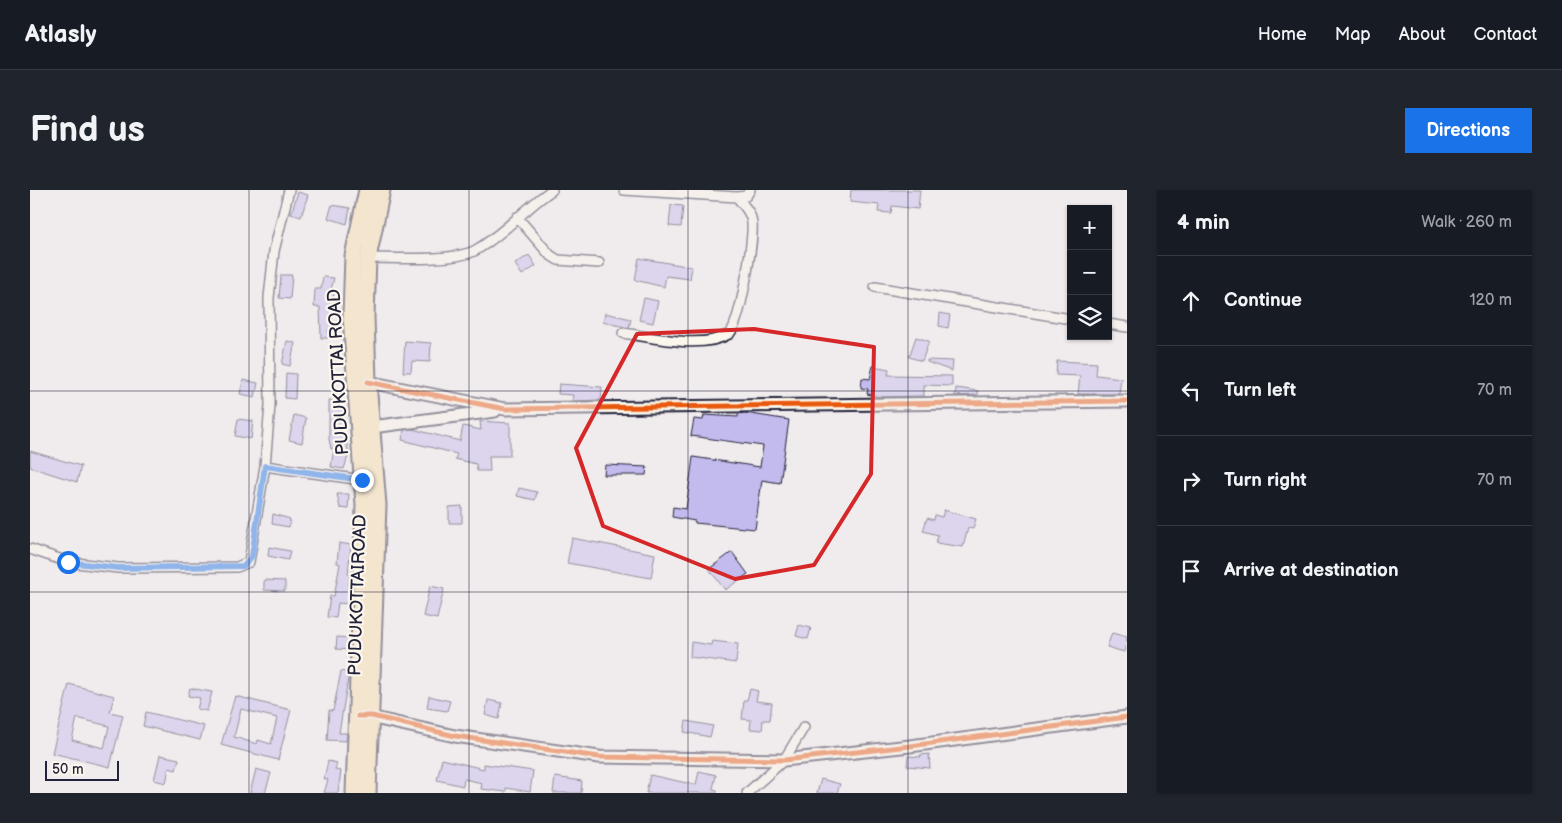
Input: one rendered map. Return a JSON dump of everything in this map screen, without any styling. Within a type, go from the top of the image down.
[{"type":"highway","name":"PUDUKOTTAI ROAD","points":[[354,793],[365,716],[364,505],[351,316],[353,256],[367,190]]},
{"type":"highway","name":"PUDUKOTTAIROAD","points":[[368,793],[365,716],[378,505],[368,382],[366,316],[368,258],[382,190]]},
{"type":"street","points":[[30,549],[68,562],[118,568],[244,566],[252,556],[265,466],[270,406],[269,298],[274,251],[289,190]]},
{"type":"street","points":[[368,258],[455,256],[473,252],[494,238],[552,190]]},
{"type":"street","points":[[624,190],[737,197],[746,196],[750,190]]},
{"type":"street","points":[[623,332],[682,342],[708,341],[729,334],[733,330],[741,302],[752,235],[750,214],[737,197]]},
{"type":"street","points":[[516,218],[550,255],[558,260],[599,263]]},
{"type":"street","points":[[876,287],[1067,318]]},
{"type":"street","points":[[1112,325],[1127,327]]},
{"type":"street","points":[[368,382],[504,409]]},
{"type":"street","points":[[372,427],[504,409],[1127,401]]},
{"type":"street","points":[[265,466],[362,480]]},
{"type":"street","points":[[365,716],[455,736],[599,757],[784,760],[910,746],[1127,717]]},
{"type":"street","points":[[747,793],[784,760],[804,727]]},
{"type":"highlighted area","points":[[754,329],[874,347],[871,474],[814,565],[735,579],[603,526],[576,448],[637,334]]},
{"type":"building","points":[[851,190],[920,190],[918,209],[892,206],[891,213],[878,212],[879,205],[850,202]]},
{"type":"building","points":[[298,192],[308,195],[301,217],[291,214]]},
{"type":"building","points":[[332,205],[350,208],[347,224],[328,218]]},
{"type":"building","points":[[671,205],[683,206],[681,227],[669,226]]},
{"type":"building","points":[[529,255],[536,266],[522,275],[515,264]]},
{"type":"building","points":[[639,258],[692,267],[690,279],[666,276],[664,287],[635,280]]},
{"type":"building","points":[[281,275],[292,275],[290,299],[279,298]]},
{"type":"building","points":[[323,277],[334,278],[331,290],[334,290],[332,330],[328,330],[329,338],[321,338],[320,307],[314,307],[315,289],[321,289]]},
{"type":"building","points":[[644,298],[658,301],[653,323],[639,320]]},
{"type":"building","points":[[605,313],[631,319],[629,328],[603,322]]},
{"type":"building","points":[[940,313],[950,315],[948,328],[939,326]]},
{"type":"building","points":[[916,337],[929,341],[922,361],[909,357]]},
{"type":"building","points":[[287,341],[295,343],[290,366],[282,364]]},
{"type":"building","points":[[405,341],[431,343],[430,362],[412,361],[411,372],[403,372]]},
{"type":"building","points":[[927,360],[953,361],[952,371],[927,362]]},
{"type":"building","points":[[1057,361],[1097,363],[1096,375],[1121,378],[1119,394],[1078,394],[1080,376],[1056,375]]},
{"type":"building","points":[[873,366],[889,369],[888,375],[952,376],[952,386],[924,385],[924,396],[880,397],[867,394],[868,389],[861,388],[862,378],[870,379]]},
{"type":"building","points":[[286,373],[296,374],[295,399],[285,398]]},
{"type":"building","points":[[243,380],[258,383],[255,397],[240,394]]},
{"type":"building","points":[[559,384],[602,387],[601,400],[572,401],[573,395],[558,394]]},
{"type":"building","points":[[956,388],[978,391],[978,395],[955,396]]},
{"type":"building","points":[[329,400],[339,401],[339,407],[344,407],[344,430],[349,453],[344,469],[331,467],[334,448],[331,449],[329,439]]},
{"type":"building","points":[[745,413],[789,420],[780,483],[762,480],[755,529],[695,523],[695,521],[672,517],[673,507],[686,509],[693,457],[760,467],[763,446],[691,436],[694,419],[703,420],[704,415],[738,417],[738,414]]},
{"type":"building","points":[[294,415],[306,418],[302,443],[289,440]]},
{"type":"building","points":[[238,419],[253,421],[251,439],[235,436]]},
{"type":"building","points":[[480,421],[510,423],[510,456],[489,456],[490,471],[477,471],[476,464],[455,459],[457,454],[402,440],[404,430],[412,429],[460,441],[463,426],[481,430]]},
{"type":"building","points":[[30,451],[81,466],[77,482],[30,467]]},
{"type":"building","points":[[605,465],[647,467],[646,475],[604,475]]},
{"type":"building","points":[[519,488],[537,492],[535,500],[517,496]]},
{"type":"building","points":[[337,494],[349,494],[348,509],[340,508]]},
{"type":"building","points":[[462,506],[462,523],[449,523],[449,507]]},
{"type":"building","points":[[944,510],[976,519],[973,529],[968,528],[963,547],[936,543],[938,535],[923,531],[927,518],[934,520],[935,515],[942,517]]},
{"type":"building","points":[[273,514],[290,519],[289,527],[272,524]]},
{"type":"building","points":[[572,538],[655,554],[651,578],[567,563]]},
{"type":"building","points":[[339,543],[351,545],[348,574],[350,575],[348,588],[350,588],[348,604],[338,603],[336,618],[327,617],[330,596],[334,596],[340,564],[337,563]]},
{"type":"building","points":[[269,547],[290,551],[288,560],[268,556]]},
{"type":"building","points":[[732,552],[748,574],[725,590],[709,569]]},
{"type":"building","points":[[264,580],[285,581],[285,591],[264,590]]},
{"type":"building","points":[[430,586],[444,589],[437,619],[423,616]]},
{"type":"building","points":[[799,625],[811,628],[808,639],[796,636]]},
{"type":"building","points":[[1112,633],[1127,637],[1124,652],[1107,647]]},
{"type":"building","points":[[337,637],[350,638],[350,650],[336,649]]},
{"type":"building","points":[[712,641],[738,644],[736,663],[690,657],[691,642],[711,645]]},
{"type":"building","points":[[341,671],[349,673],[339,733],[347,733],[346,741],[327,740],[329,710],[333,711]]},
{"type":"building","points":[[69,684],[114,696],[110,712],[123,715],[110,767],[52,753]],"holes":[[[77,718],[109,726],[104,748],[72,740]]]},
{"type":"building","points":[[190,688],[212,692],[207,711],[197,709],[200,698],[188,696]]},
{"type":"building","points":[[750,689],[758,691],[756,701],[772,703],[770,720],[763,720],[762,730],[750,729],[751,720],[742,719],[744,700],[747,700]]},
{"type":"building","points":[[235,696],[291,710],[278,760],[221,745]],"holes":[[[241,709],[277,718],[271,744],[258,740],[257,744],[234,737]]]},
{"type":"building","points":[[429,696],[450,701],[447,711],[427,708]]},
{"type":"building","points":[[488,700],[502,703],[499,719],[485,715]]},
{"type":"building","points":[[146,712],[204,726],[200,740],[143,726]]},
{"type":"building","points":[[686,721],[713,726],[710,737],[684,732]]},
{"type":"building","points":[[929,754],[930,768],[907,766],[908,756],[921,757],[920,755]]},
{"type":"building","points":[[160,755],[179,759],[176,770],[169,768],[166,783],[154,780]]},
{"type":"building","points":[[442,759],[484,769],[484,764],[533,771],[530,792],[506,788],[506,792],[481,789],[482,783],[464,779],[463,786],[437,780]]},
{"type":"building","points":[[328,761],[337,763],[335,770],[341,771],[338,793],[324,793],[328,780],[324,779]]},
{"type":"building","points":[[256,769],[271,773],[265,793],[250,793]]},
{"type":"building","points":[[699,771],[716,775],[713,789],[717,790],[717,793],[646,793],[650,775],[696,785]]},
{"type":"building","points":[[555,777],[582,781],[581,793],[553,793]]},
{"type":"building","points":[[821,779],[840,784],[837,793],[817,793]]},
{"type":"cycle path","points":[[368,382],[505,409],[1127,401]]},
{"type":"cycle path","points":[[358,716],[372,716],[455,736],[599,757],[784,760],[910,746],[1127,717]]},
{"type":"route","points":[[68,562],[118,568],[244,566],[252,556],[265,466],[362,480]]}]
